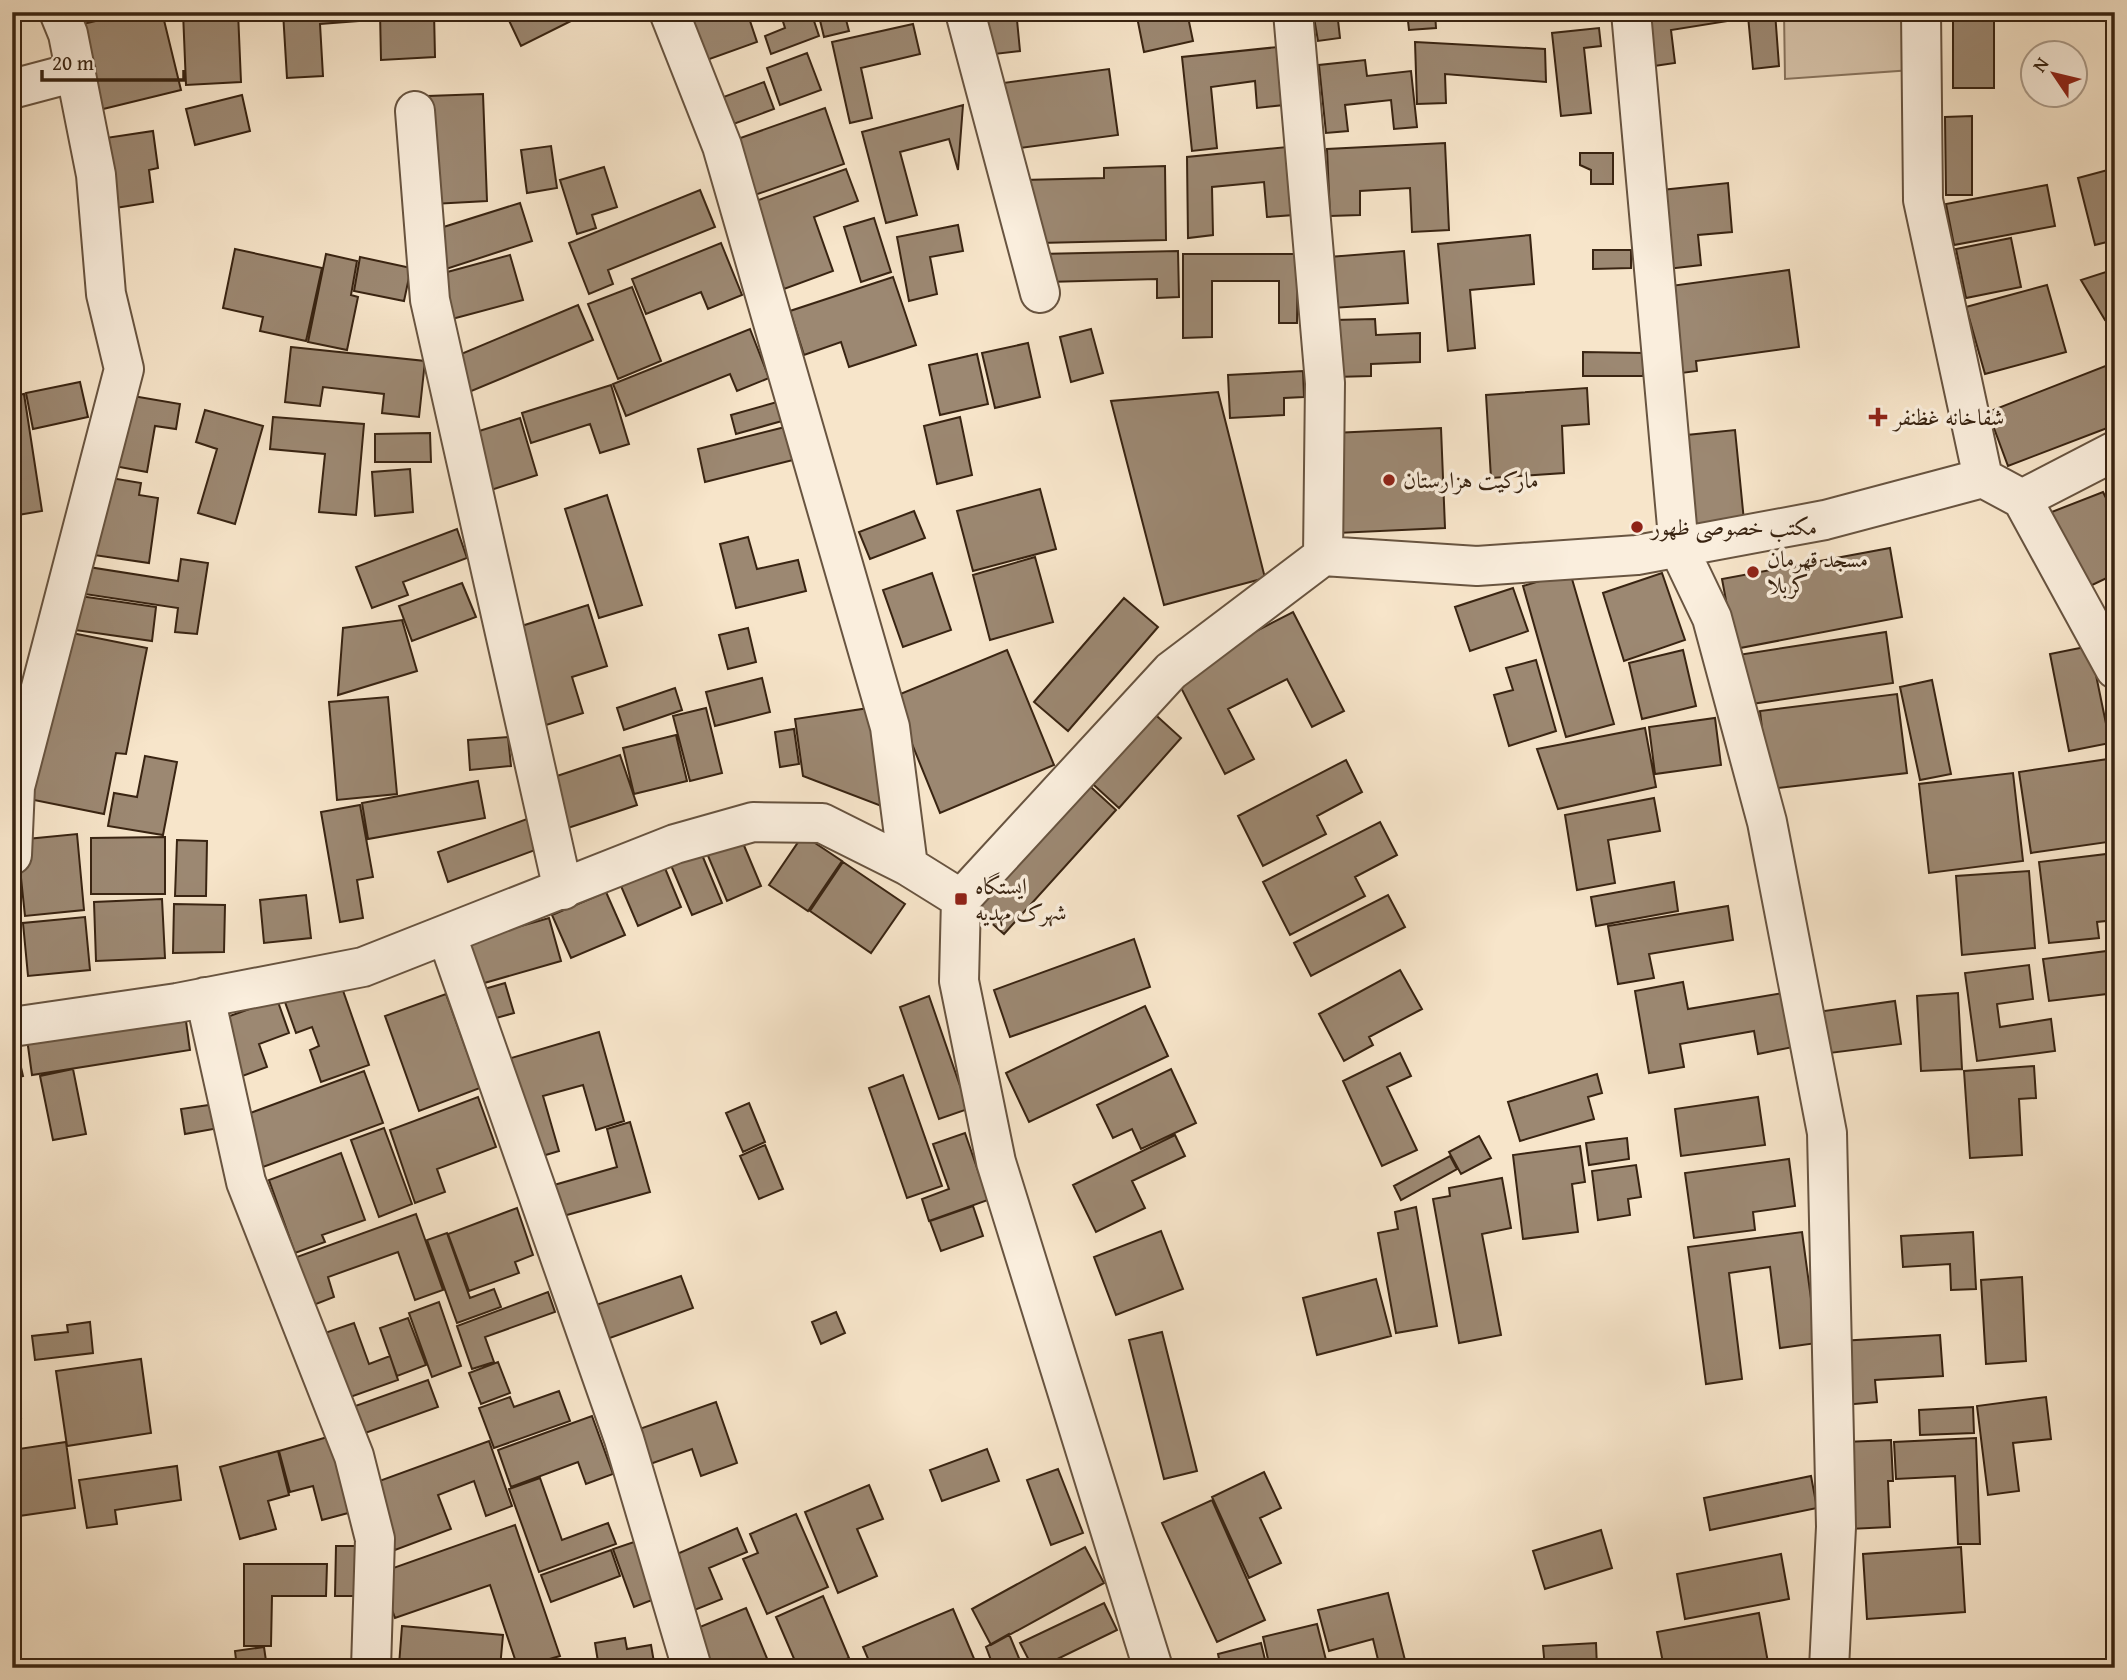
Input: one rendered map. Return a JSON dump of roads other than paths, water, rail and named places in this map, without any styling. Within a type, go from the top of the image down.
[{"type":"street","points":[[12,855],[15,787],[124,369],[106,294],[96,175],[68,34],[59,12]]},
{"type":"street","points":[[669,12],[722,146],[886,713],[908,866]]},
{"type":"street","points":[[965,12],[1040,293]]},
{"type":"street","points":[[1293,12],[1325,383],[1323,556]]},
{"type":"street","points":[[1631,12],[1679,549],[1713,618],[1767,822],[1827,1133],[1836,1514],[1829,1668]]},
{"type":"street","points":[[1921,12],[1923,200],[1983,478]]},
{"type":"street","points":[[12,89],[76,72]]},
{"type":"street","points":[[415,111],[430,299],[562,890]]},
{"type":"street","points":[[2022,499],[2115,451]]},
{"type":"street","points":[[1153,1668],[996,1162],[959,981],[961,899],[1171,671],[1323,556],[1477,566],[1679,549],[1825,520],[1983,478],[2022,499],[2115,669]]},
{"type":"street","points":[[12,1027],[205,997],[363,967],[675,844],[752,822],[822,823],[908,866],[961,899]]},
{"type":"street","points":[[447,936],[624,1439],[692,1668]]},
{"type":"street","points":[[205,997],[246,1182],[354,1456],[375,1539],[371,1668]]},
{"type":"place","name":"شفاخانه غظنفر","points":[[1878,417]]},
{"type":"place","name":"مارکیت هزارستان","points":[[1389,480]]},
{"type":"place","name":"مکتب خصوصی ظهور","points":[[1637,527]]},
{"type":"place","name":"مسجد قهرمان کربلا","points":[[1753,572]]},
{"type":"place","name":"ایستگاه شهرک مهدیه","points":[[961,899]]}]
